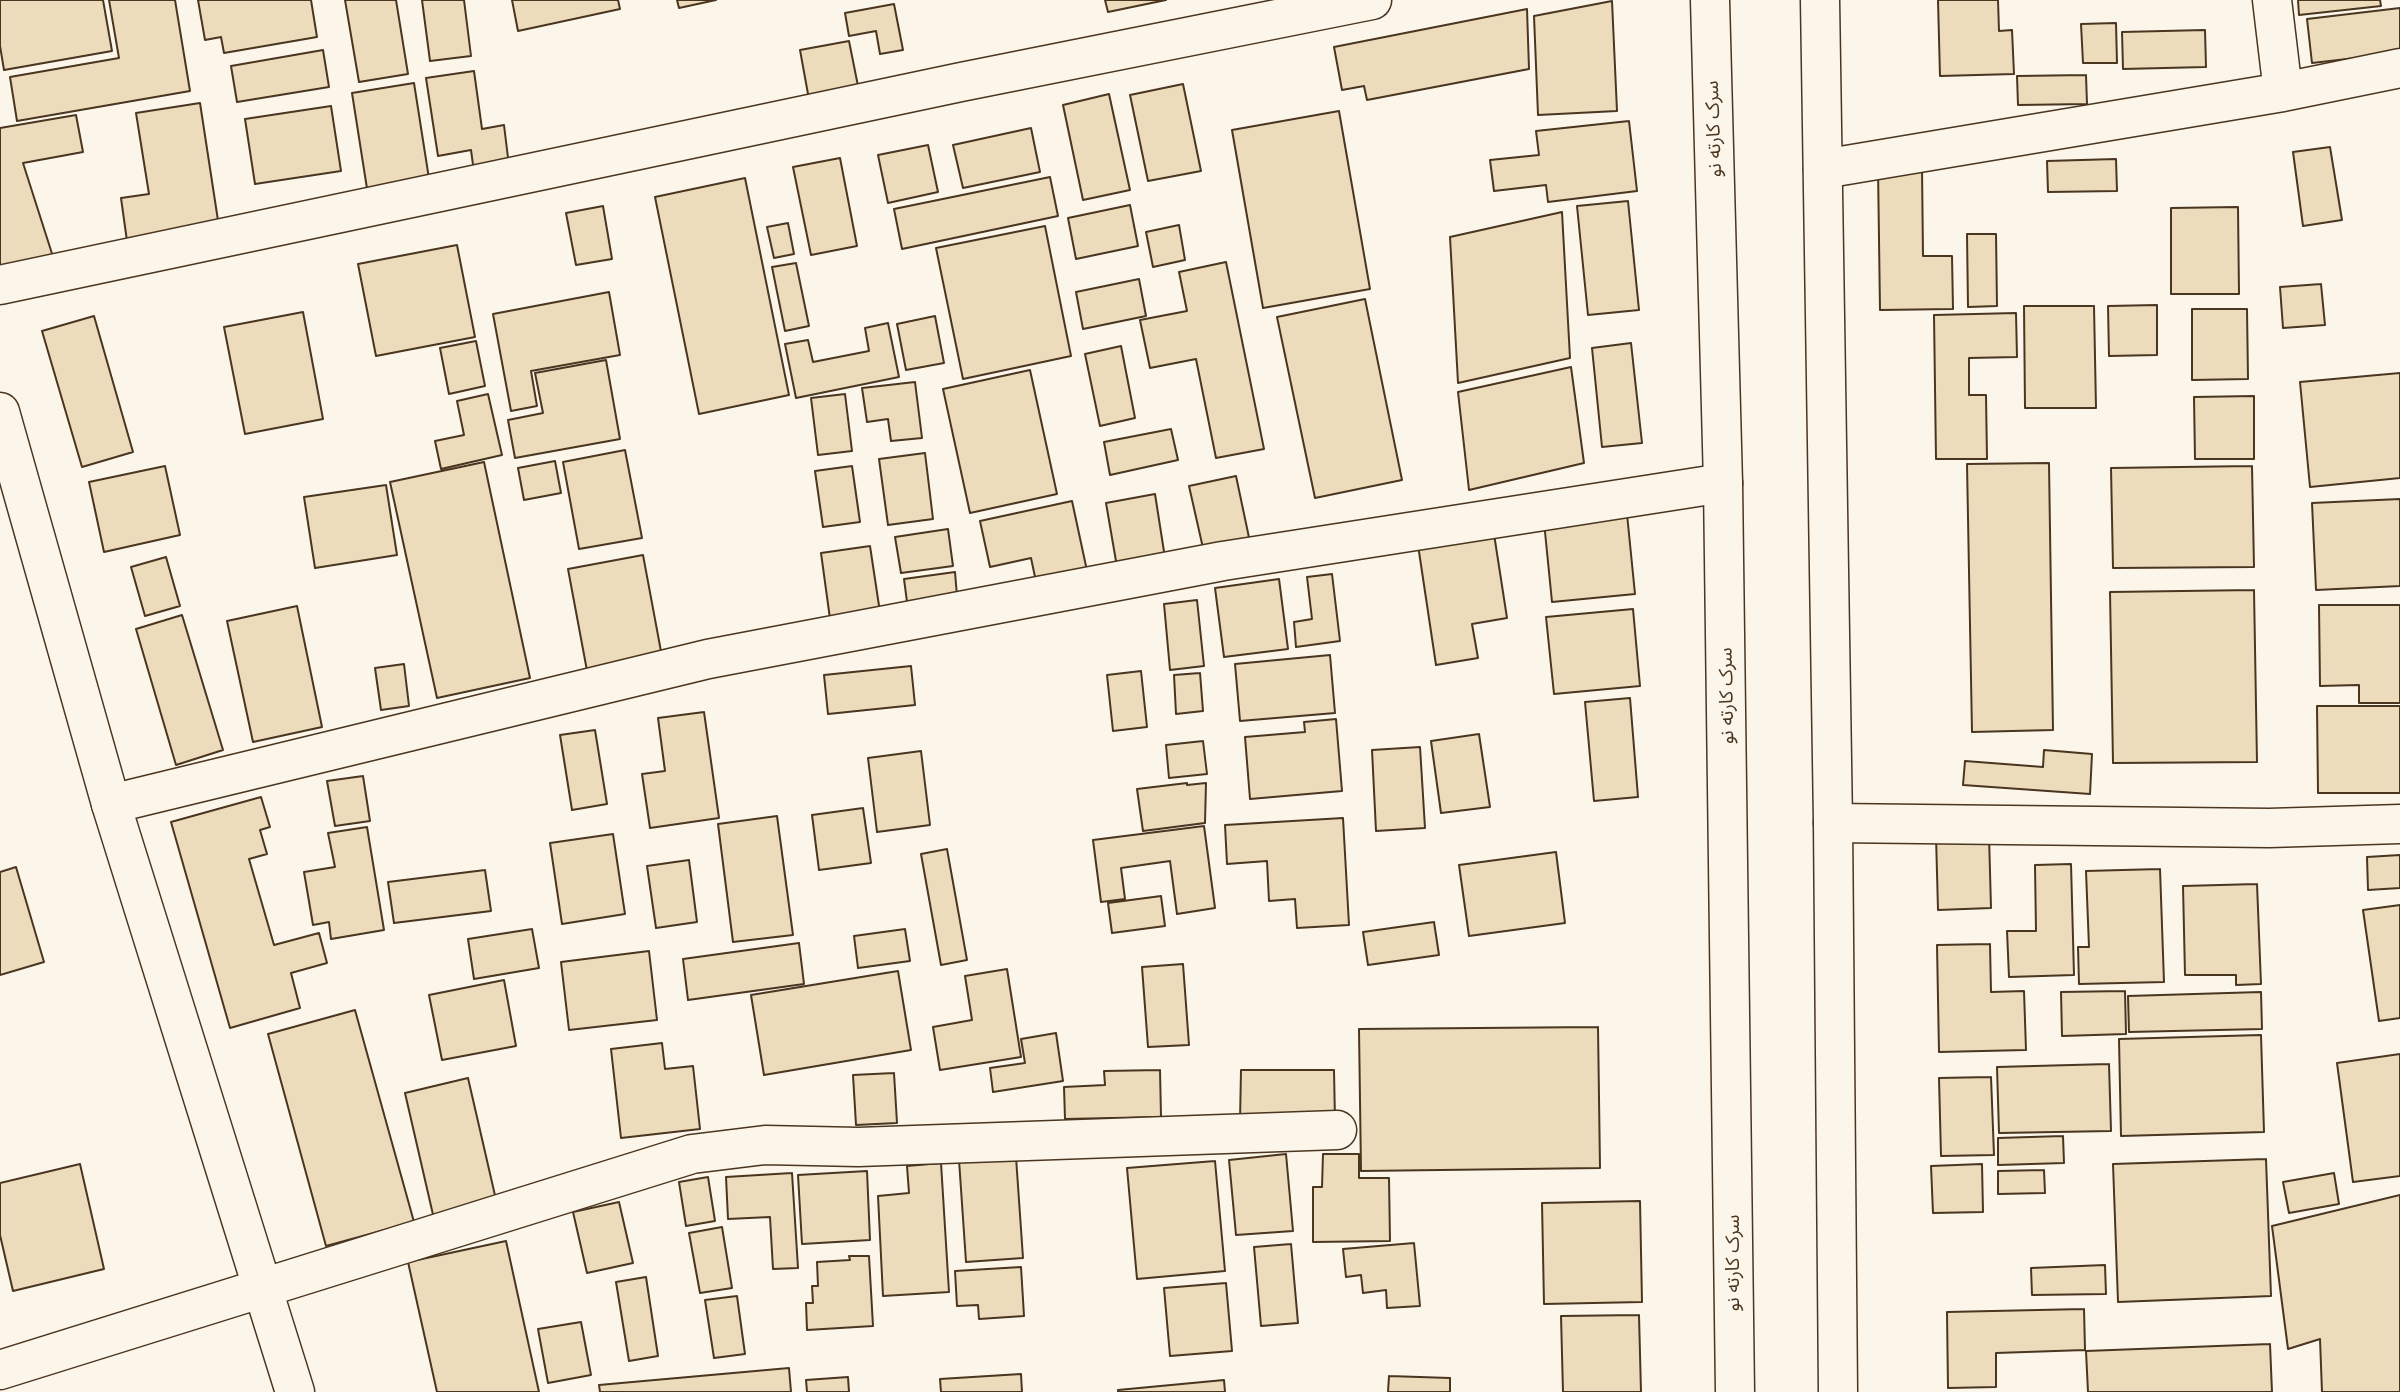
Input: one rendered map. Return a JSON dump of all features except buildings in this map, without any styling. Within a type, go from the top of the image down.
[{"type":"main road","points":[[0,285],[934,88],[1372,0]]},
{"type":"main road","name":"سرک کارته نو","points":[[1710,0],[1723,483],[1735,1392]]},
{"type":"main road","points":[[1820,0],[1833,823],[1838,1392]]},
{"type":"main road","points":[[2272,0],[2283,92]]},
{"type":"main road","points":[[1823,169],[2283,92],[2400,68]]},
{"type":"main road","points":[[0,412],[111,804],[295,1392]]},
{"type":"main road","points":[[111,804],[708,659],[1223,561],[1723,483]]},
{"type":"main road","points":[[1833,823],[2255,828],[2400,824]]},
{"type":"main road","points":[[0,1370],[692,1154],[765,1145],[858,1147],[1337,1130]]}]
